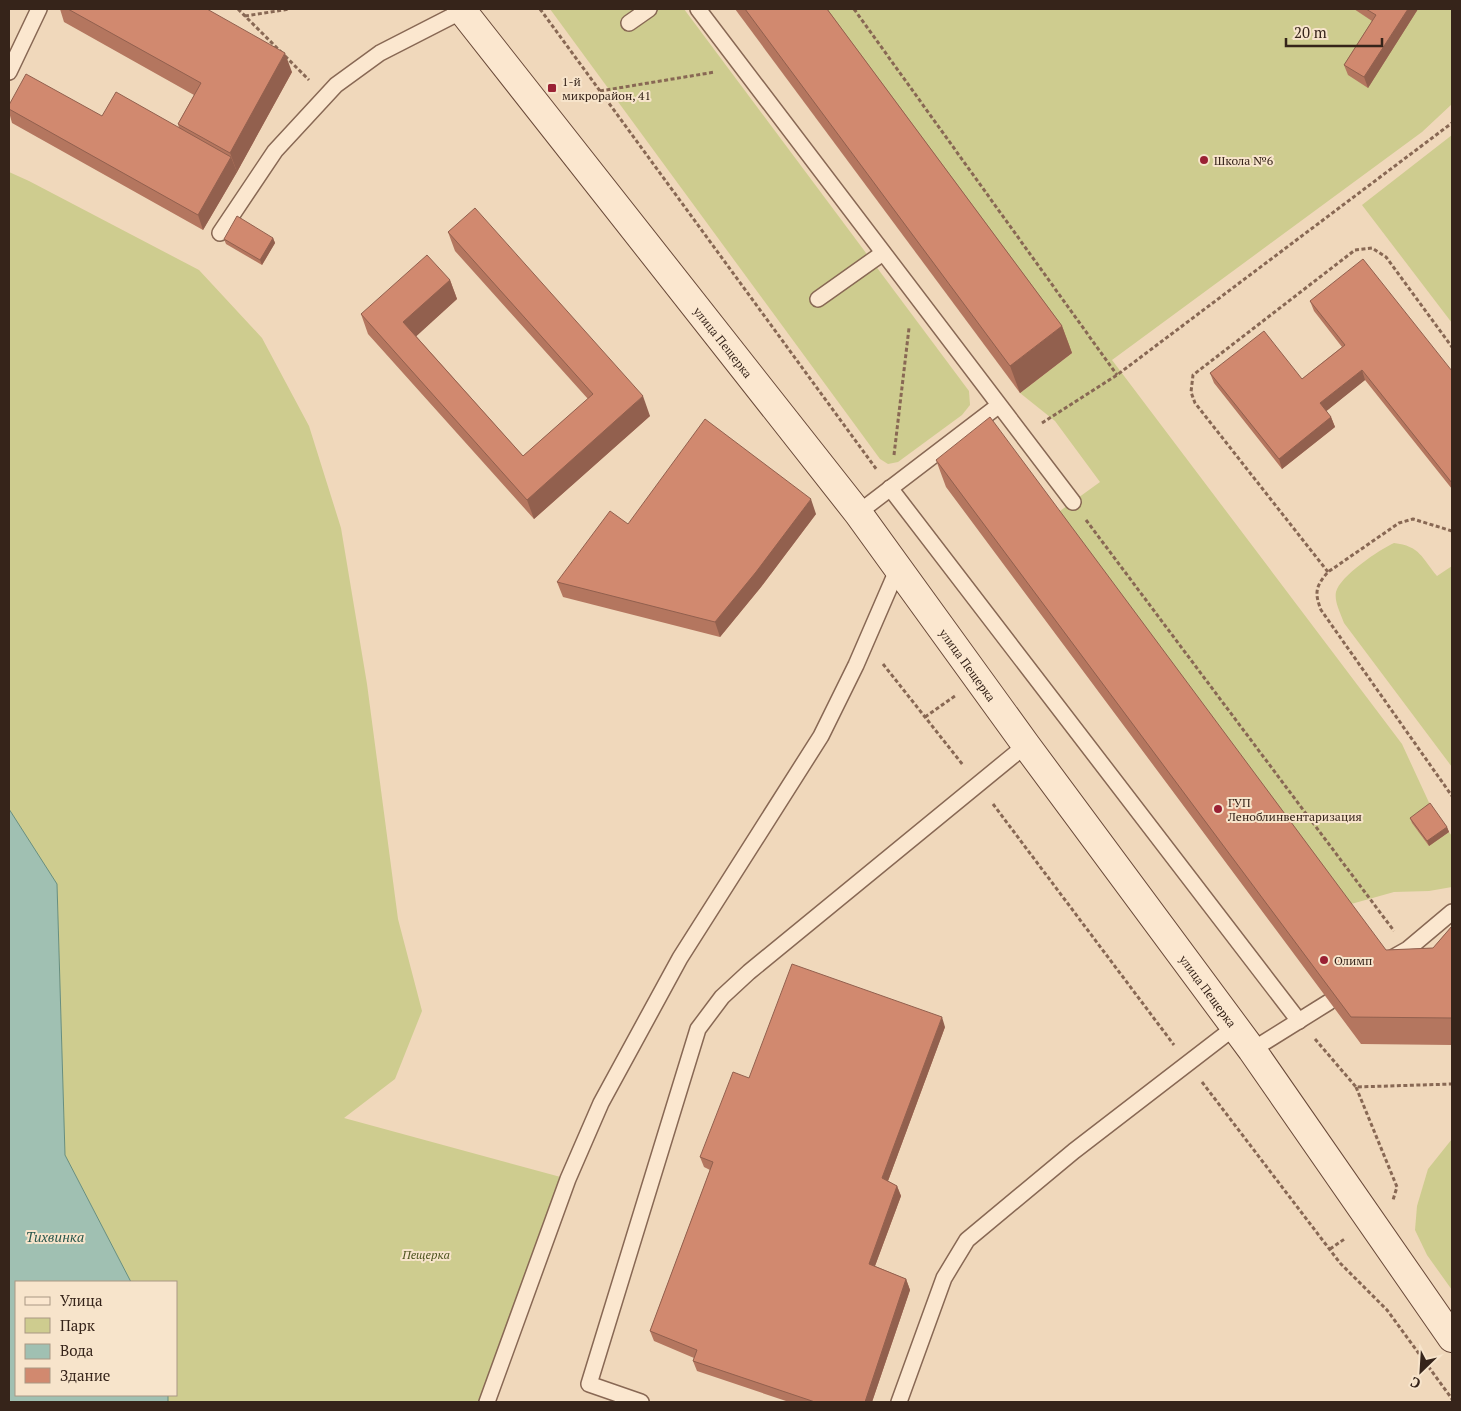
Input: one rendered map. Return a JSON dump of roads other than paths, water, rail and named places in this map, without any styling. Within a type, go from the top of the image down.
[{"type":"street","name":"улица Пещерка","points":[[463,9],[858,513],[1026,745],[1252,1050],[1452,1338]]},
{"type":"lane","points":[[9,72],[39,9]]},
{"type":"lane","points":[[220,233],[275,151],[336,85],[380,53],[463,9]]},
{"type":"lane","points":[[629,23],[649,9]]},
{"type":"lane","points":[[698,9],[998,406],[1023,435],[1073,502]]},
{"type":"lane","points":[[818,299],[883,253]]},
{"type":"lane","points":[[858,513],[998,406]]},
{"type":"lane","points":[[890,488],[1299,1020]]},
{"type":"lane","points":[[487,1402],[568,1179],[601,1103],[680,958],[821,736],[866,642],[898,568]]},
{"type":"lane","points":[[641,1402],[589,1384],[698,1029],[722,997],[749,972],[1026,745]]},
{"type":"lane","points":[[1385,961],[1408,950],[1452,912]]},
{"type":"lane","points":[[1252,1050],[1329,1002]]},
{"type":"lane","points":[[899,1402],[944,1278],[967,1240],[1046,1174],[1235,1027]]},
{"type":"water","name":"Тихвинка","points":[[9,809],[57,884],[65,1155],[130,1281],[15,1281],[15,1396],[168,1396],[168,1402],[9,1402]]},
{"type":"place","name":"1-й микрорайон, 41","points":[[552,88]]},
{"type":"place","name":"Школа №6","points":[[1204,160]]},
{"type":"place","name":"ГУП Леноблинвентаризация","points":[[1218,809]]},
{"type":"place","name":"Олимп","points":[[1324,960]]},
{"type":"park label","name":"Пещерка","points":[[426,1254]]}]
